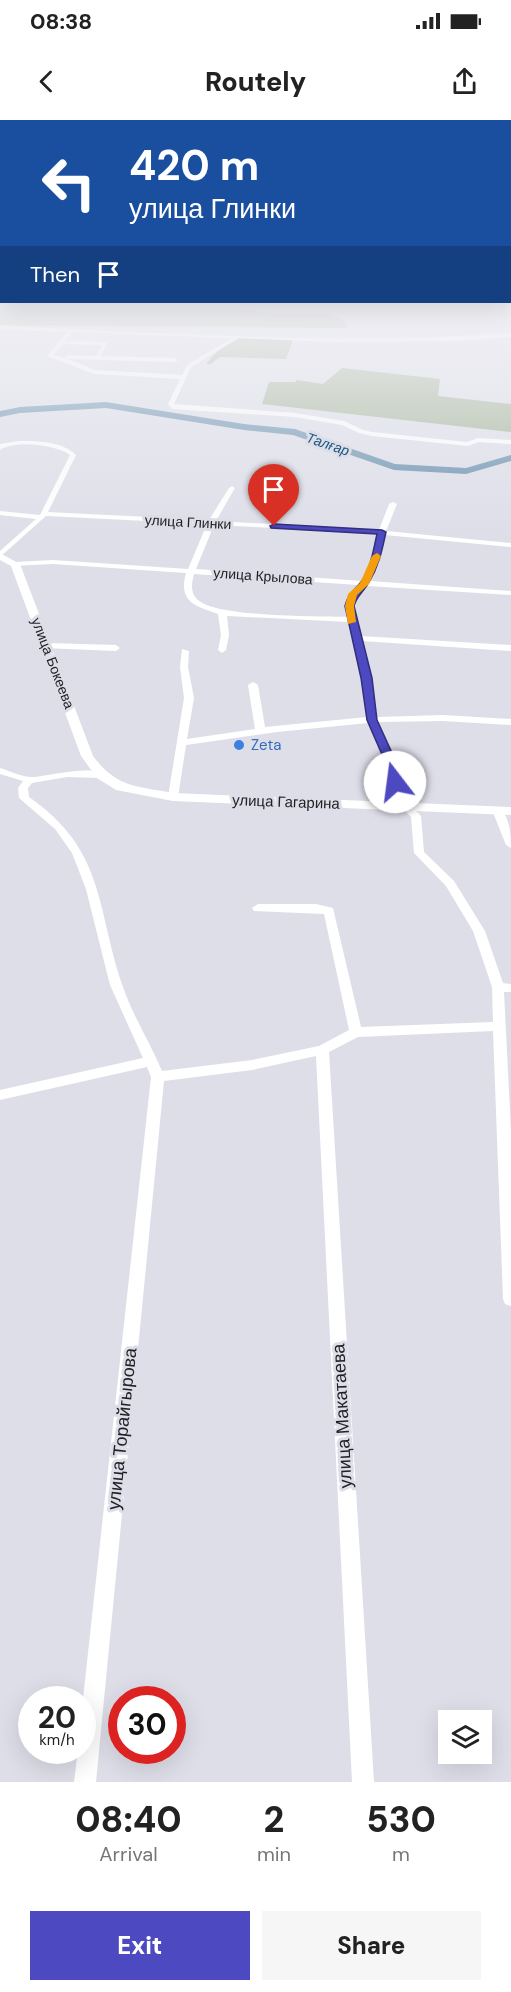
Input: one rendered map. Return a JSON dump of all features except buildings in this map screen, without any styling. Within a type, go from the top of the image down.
[{"type":"main road","points":[[0,556],[15,564]]},
{"type":"main road","name":"улица Бокеева","points":[[15,564],[87,756],[101,775]]},
{"type":"main road","name":"улица Гагарина","points":[[101,775],[121,787],[173,797],[511,811]]},
{"type":"street","points":[[180,384],[171,404],[180,408],[295,415],[344,423],[361,432],[468,444],[478,440],[511,442]]},
{"type":"street","points":[[0,448],[7,444],[57,447],[74,455],[43,516],[0,556]]},
{"type":"street","points":[[232,488],[211,524],[191,571],[187,585],[191,598],[199,605],[222,613],[351,620]]},
{"type":"street","points":[[393,504],[382,532],[375,563],[364,584],[353,594],[349,606],[351,620],[366,678],[372,720],[393,766],[397,798],[416,816],[419,853],[450,884],[479,931],[505,988],[500,1026],[508,1154],[511,1299]]},
{"type":"street","name":"улица Глинки","points":[[0,513],[382,532],[511,545]]},
{"type":"street","name":"улица Крылова","points":[[15,564],[52,562],[511,593]]},
{"type":"street","points":[[222,613],[225,635],[222,650]]},
{"type":"street","points":[[356,638],[511,648]]},
{"type":"street","points":[[46,646],[116,648]]},
{"type":"street","points":[[173,797],[178,758],[184,742],[189,698],[184,667],[185,651]]},
{"type":"street","points":[[253,685],[260,729]]},
{"type":"street","points":[[184,742],[260,729],[372,720],[434,718],[511,722]]},
{"type":"street","points":[[0,771],[29,780],[67,774],[101,775]]},
{"type":"street","points":[[29,780],[23,789],[24,798],[54,823],[68,838],[77,853],[89,886],[117,986],[155,1069]]},
{"type":"street","points":[[416,816],[432,807]]},
{"type":"street","points":[[497,810],[511,845]]},
{"type":"street","points":[[258,908],[316,908],[328,911],[356,1032]]},
{"type":"street","points":[[0,1095],[155,1069],[252,1065],[322,1050],[356,1032],[500,1026]]},
{"type":"street","name":"улица Макатаева","points":[[322,1050],[363,1782]]},
{"type":"street","name":"улица Торайгырова","points":[[85,1782],[155,1069]]},
{"type":"green space","points":[[269,384],[439,384],[438,396],[511,404],[511,432],[262,404]]},
{"type":"waterway","name":"Талғар","points":[[0,414],[20,410],[106,405],[244,427],[295,432],[394,467],[466,471],[511,458]]},
{"type":"slow traffic","points":[[351,622],[349,606],[353,594],[364,584],[377,556]]},
{"type":"place","name":"Zeta","points":[[239,745]]},
{"type":"route","points":[[274,526],[382,532],[375,563],[364,584],[353,594],[349,606],[366,678],[372,720],[393,766],[395,782]]}]
